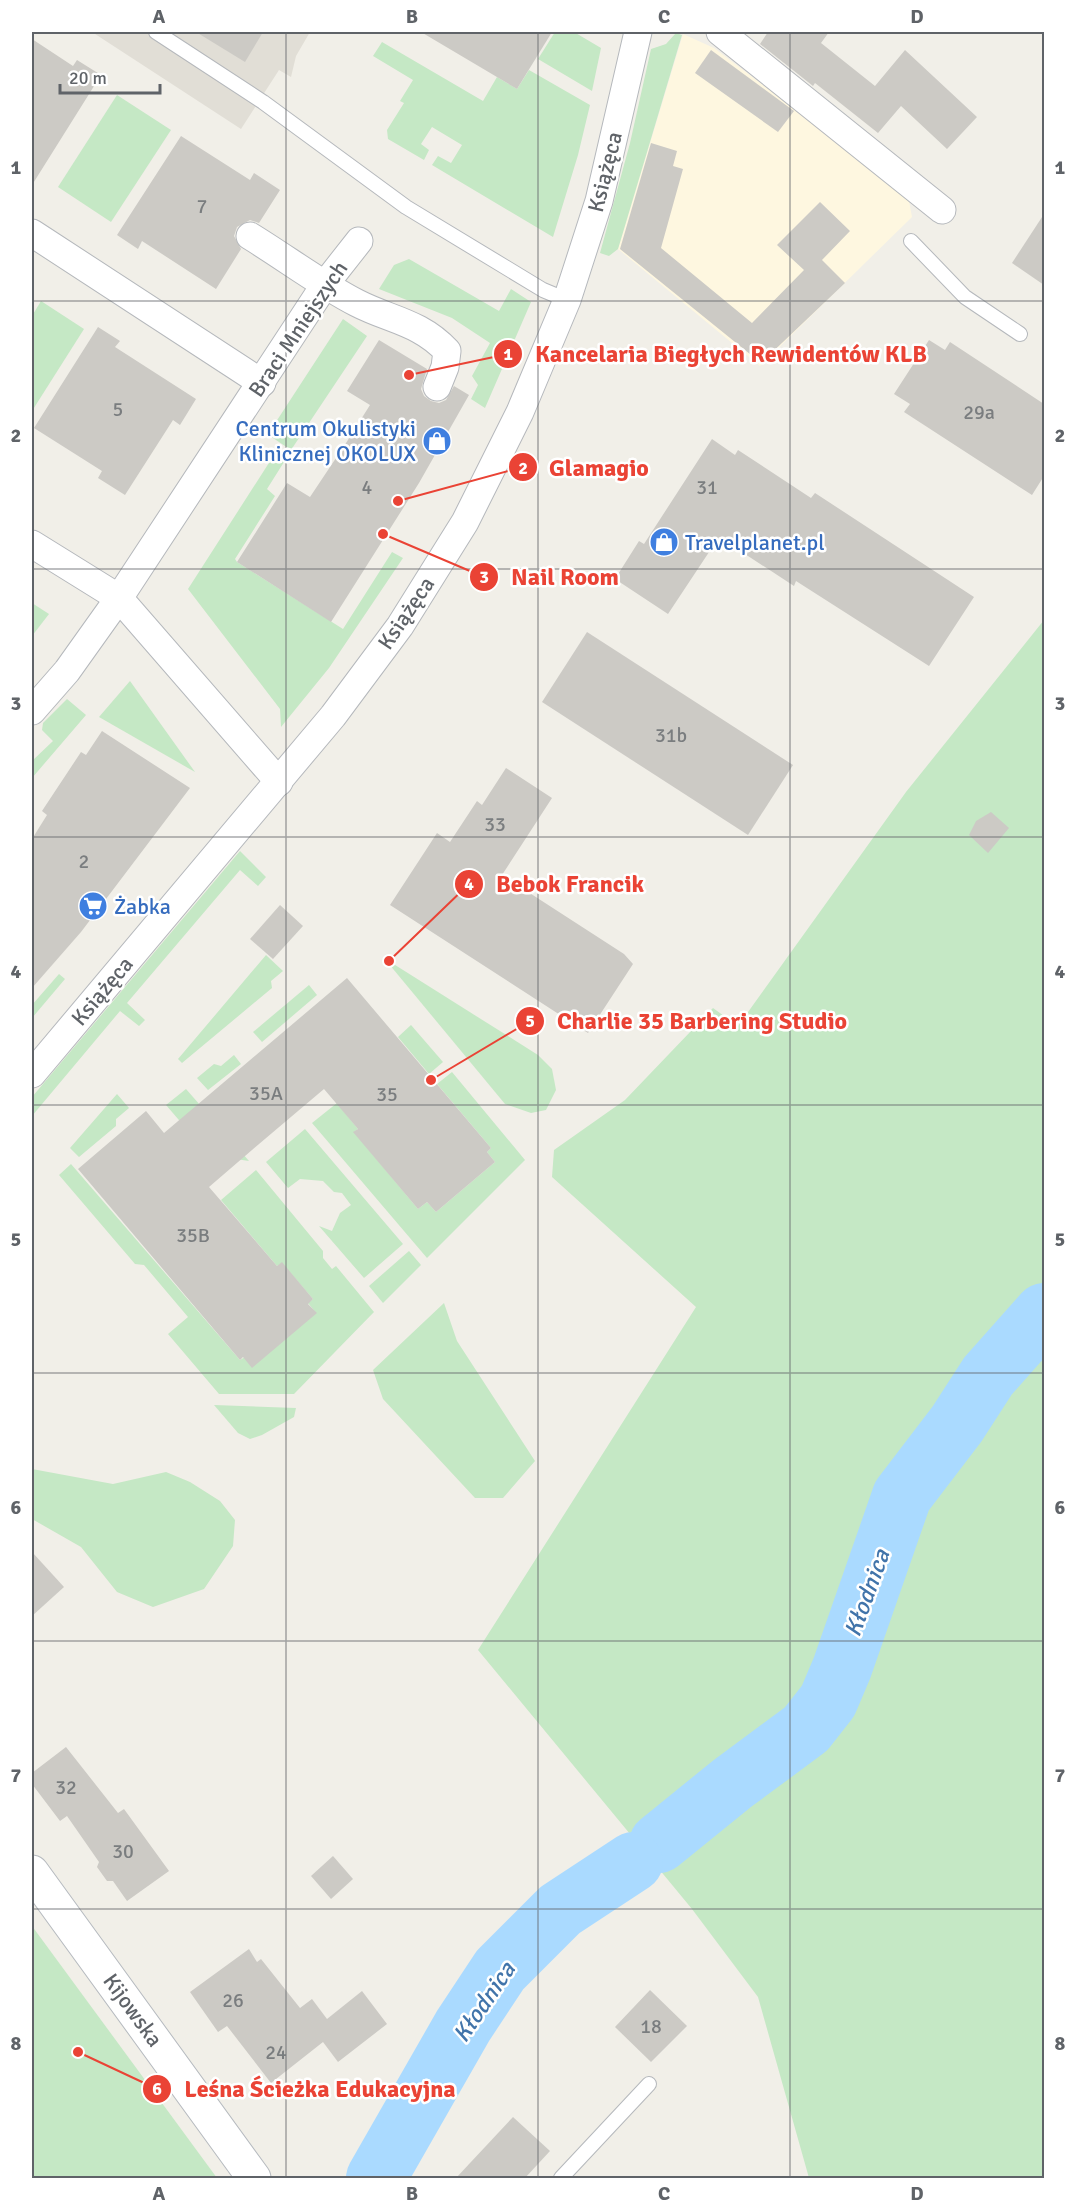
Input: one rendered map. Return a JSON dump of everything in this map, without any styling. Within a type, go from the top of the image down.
[{"type":"street","name":"Książęca","points":[[32,1074],[333,716],[400,626],[465,522],[520,412],[567,300],[599,201],[638,32]]},
{"type":"street","points":[[720,32],[942,210]]},
{"type":"street","points":[[32,232],[262,383]]},
{"type":"street","points":[[250,236],[358,303],[422,329],[437,341],[447,351],[445,367],[437,387]]},
{"type":"street","name":"Braci Mniejszych","points":[[32,711],[67,671],[119,598],[326,283],[359,241]]},
{"type":"street","points":[[32,544],[119,598],[279,782]]},
{"type":"street","name":"Kijowska","points":[[32,1872],[254,2178]]},
{"type":"lane","points":[[156,32],[263,102],[406,207],[543,290],[567,300]]},
{"type":"lane","points":[[912,241],[965,297],[1020,334]]},
{"type":"lane","points":[[561,2178],[649,2084]]},
{"type":"shaded area","points":[[92,32],[310,32],[296,56],[291,77],[279,70],[241,129]]},
{"type":"shaded area","points":[[683,34],[714,48],[795,109],[909,201],[912,217],[760,366],[618,249]]},
{"type":"green space","points":[[555,32],[574,32],[601,48],[592,91],[538,59]]},
{"type":"green space","points":[[676,33],[682,35],[618,249],[609,256],[600,253],[630,143],[651,49],[666,44]]},
{"type":"green space","points":[[382,42],[483,101],[497,77],[517,89],[529,70],[590,105],[578,155],[553,237],[432,165],[438,156],[451,163],[462,145],[432,127],[421,144],[429,150],[424,160],[388,139],[387,130],[404,103],[400,101],[413,80],[373,56]]},
{"type":"green space","points":[[117,95],[171,130],[111,222],[58,187]]},
{"type":"green space","points":[[409,259],[499,311],[511,289],[531,302],[485,408],[471,399],[478,385],[472,376],[490,343],[452,318],[379,289],[394,265]]},
{"type":"green space","points":[[41,301],[84,329],[32,411],[32,316]]},
{"type":"green space","points":[[343,319],[367,336],[291,450],[258,428],[272,428]]},
{"type":"green space","points":[[274,455],[284,462],[267,489],[275,496],[235,559],[237,562],[343,629],[392,552],[403,558],[329,668],[281,727],[280,709],[188,589]]},
{"type":"green space","points":[[32,603],[49,614],[32,636]]},
{"type":"green space","points":[[1044,620],[1044,2178],[809,2178],[758,1997],[692,1909],[478,1650],[696,1307],[552,1177],[554,1150],[625,1100],[713,1008],[738,1026],[906,792]]},
{"type":"green space","points":[[130,681],[195,772],[99,717]]},
{"type":"green space","points":[[67,699],[86,715],[32,778],[32,761],[53,741],[42,730],[43,723]]},
{"type":"green space","points":[[240,851],[266,877],[258,886],[240,870],[127,1003],[145,1020],[139,1026],[120,1011],[32,1116],[32,1097]]},
{"type":"green space","points":[[266,955],[283,971],[271,981],[272,988],[182,1063],[178,1059]]},
{"type":"green space","points":[[384,958],[538,1055],[552,1069],[556,1090],[546,1110],[531,1113],[505,1104]]},
{"type":"green space","points":[[59,974],[65,979],[32,1018],[32,1005]]},
{"type":"green space","points":[[309,985],[317,995],[262,1042],[253,1032]]},
{"type":"green space","points":[[411,1025],[443,1062],[429,1074],[398,1037]]},
{"type":"green space","points":[[234,1055],[241,1064],[208,1090],[197,1078],[214,1064],[221,1066]]},
{"type":"green space","points":[[452,1072],[525,1160],[427,1258],[312,1123],[337,1103],[358,1129],[354,1132],[418,1209],[427,1202],[436,1212],[495,1162],[487,1152],[491,1148],[437,1084]]},
{"type":"green space","points":[[186,1089],[249,1161],[209,1155],[166,1105]]},
{"type":"green space","points":[[117,1094],[129,1108],[116,1119],[116,1126],[79,1157],[70,1148]]},
{"type":"green space","points":[[305,1129],[403,1244],[364,1278],[319,1226],[332,1231],[340,1213],[351,1205],[342,1193],[334,1192],[323,1181],[300,1179],[288,1188],[266,1162]]},
{"type":"green space","points":[[71,1164],[240,1360],[316,1313],[308,1303],[313,1299],[282,1263],[277,1266],[221,1200],[256,1170],[323,1251],[323,1258],[332,1269],[336,1266],[374,1312],[294,1394],[219,1394],[168,1334],[188,1317],[144,1265],[135,1264],[59,1175]]},
{"type":"green space","points":[[409,1251],[421,1265],[383,1303],[369,1286]]},
{"type":"green space","points":[[444,1303],[457,1341],[535,1461],[503,1498],[475,1498],[383,1399],[373,1370]]},
{"type":"green space","points":[[214,1405],[296,1408],[294,1417],[250,1439],[238,1433]]},
{"type":"green space","points":[[32,1469],[113,1484],[166,1472],[190,1482],[220,1501],[235,1520],[233,1546],[204,1589],[153,1607],[117,1592],[81,1547],[32,1519]]},
{"type":"green space","points":[[32,1926],[217,2178],[32,2178]]},
{"type":"building","points":[[196,32],[263,32],[245,62]]},
{"type":"building","points":[[421,32],[552,32],[517,89]]},
{"type":"building","points":[[768,32],[829,32],[821,43],[875,86],[905,50],[977,117],[947,149],[901,106],[878,133],[815,83],[813,86],[760,44]]},
{"type":"building","points":[[32,39],[73,66],[77,60],[101,75],[32,185]]},
{"type":"building","points":[[711,50],[794,111],[778,132],[695,73]]},
{"type":"building","points":[[181,136],[250,180],[254,173],[280,190],[259,223],[250,220],[237,227],[234,236],[241,249],[216,289],[142,241],[138,249],[117,235]]},
{"type":"building","points":[[651,143],[677,151],[673,166],[683,169],[661,248],[752,323],[804,270],[777,245],[820,202],[850,231],[822,260],[845,283],[761,363],[620,249]]},
{"type":"building","points":[[1044,214],[1044,285],[1012,263]]},
{"type":"building","points":[[98,327],[120,341],[115,347],[196,399],[180,425],[173,420],[125,495],[98,478],[102,471],[34,428]]},
{"type":"building","points":[[379,340],[427,369],[421,389],[424,396],[431,401],[439,403],[446,400],[454,386],[469,395],[419,483],[331,622],[237,562],[287,483],[310,497],[346,443],[370,405],[347,391]]},
{"type":"building","points":[[929,340],[945,350],[950,342],[1044,404],[1044,476],[1032,495],[904,412],[910,404],[894,394]]},
{"type":"building","points":[[712,439],[735,455],[738,450],[811,498],[815,493],[974,597],[929,666],[796,581],[794,586],[719,537],[668,614],[615,579],[639,541],[644,544]]},
{"type":"building","points":[[587,632],[793,765],[748,835],[542,702]]},
{"type":"building","points":[[102,731],[190,788],[81,932],[32,988],[32,839],[47,815],[42,811],[81,752],[86,755]]},
{"type":"building","points":[[506,768],[552,798],[502,875],[624,954],[633,964],[588,1033],[390,905],[437,833],[450,842],[477,801],[482,805]]},
{"type":"building","points":[[991,812],[1009,828],[988,853],[969,835],[976,821]]},
{"type":"building","points":[[280,905],[303,926],[273,959],[250,939]]},
{"type":"building","points":[[347,978],[491,1148],[487,1152],[495,1162],[436,1212],[427,1202],[418,1209],[353,1132],[358,1129],[324,1089],[252,1150],[209,1187],[277,1266],[282,1262],[313,1299],[308,1304],[317,1313],[252,1368],[243,1357],[240,1360],[78,1169],[146,1111],[164,1133]]},
{"type":"building","points":[[32,1552],[64,1587],[32,1616]]},
{"type":"building","points":[[66,1747],[118,1813],[124,1809],[169,1871],[127,1901],[113,1881],[107,1881],[97,1867],[99,1862],[67,1816],[60,1821],[32,1784],[32,1773]]},
{"type":"building","points":[[333,1856],[353,1879],[331,1899],[311,1876]]},
{"type":"building","points":[[249,1949],[257,1962],[261,1959],[300,2008],[312,1999],[327,2019],[362,1991],[387,2024],[338,2062],[323,2042],[271,2083],[227,2026],[218,2032],[190,1992]]},
{"type":"building","points":[[650,1990],[687,2026],[651,2062],[615,2027]]},
{"type":"building","points":[[513,2117],[550,2151],[525,2178],[456,2178]]},
{"type":"waterway","name":"Kłodnica","points":[[659,1843],[733,1783],[806,1729],[828,1701],[842,1668],[902,1496],[957,1424],[988,1376],[1044,1313]]},
{"type":"waterway","name":"Kłodnica","points":[[376,2178],[463,2026],[500,1970],[560,1910],[633,1862]]},
{"type":"place","name":"Kancelaria Biegłych Rewidentów KLB","points":[[409,375]]},
{"type":"place","name":"Centrum Okulistyki Klinicznej OKOLUX","points":[[437,441]]},
{"type":"place","name":"Glamagio","points":[[398,501]]},
{"type":"place","name":"Nail Room","points":[[383,534]]},
{"type":"place","name":"Travelplanet.pl","points":[[664,542]]},
{"type":"place","name":"Żabka","points":[[93,906]]},
{"type":"place","name":"Bebok Francik","points":[[389,961]]},
{"type":"place","name":"Charlie 35 Barbering Studio","points":[[431,1080]]},
{"type":"place","name":"Leśna Ścieżka Edukacyjna","points":[[78,2052]]}]
